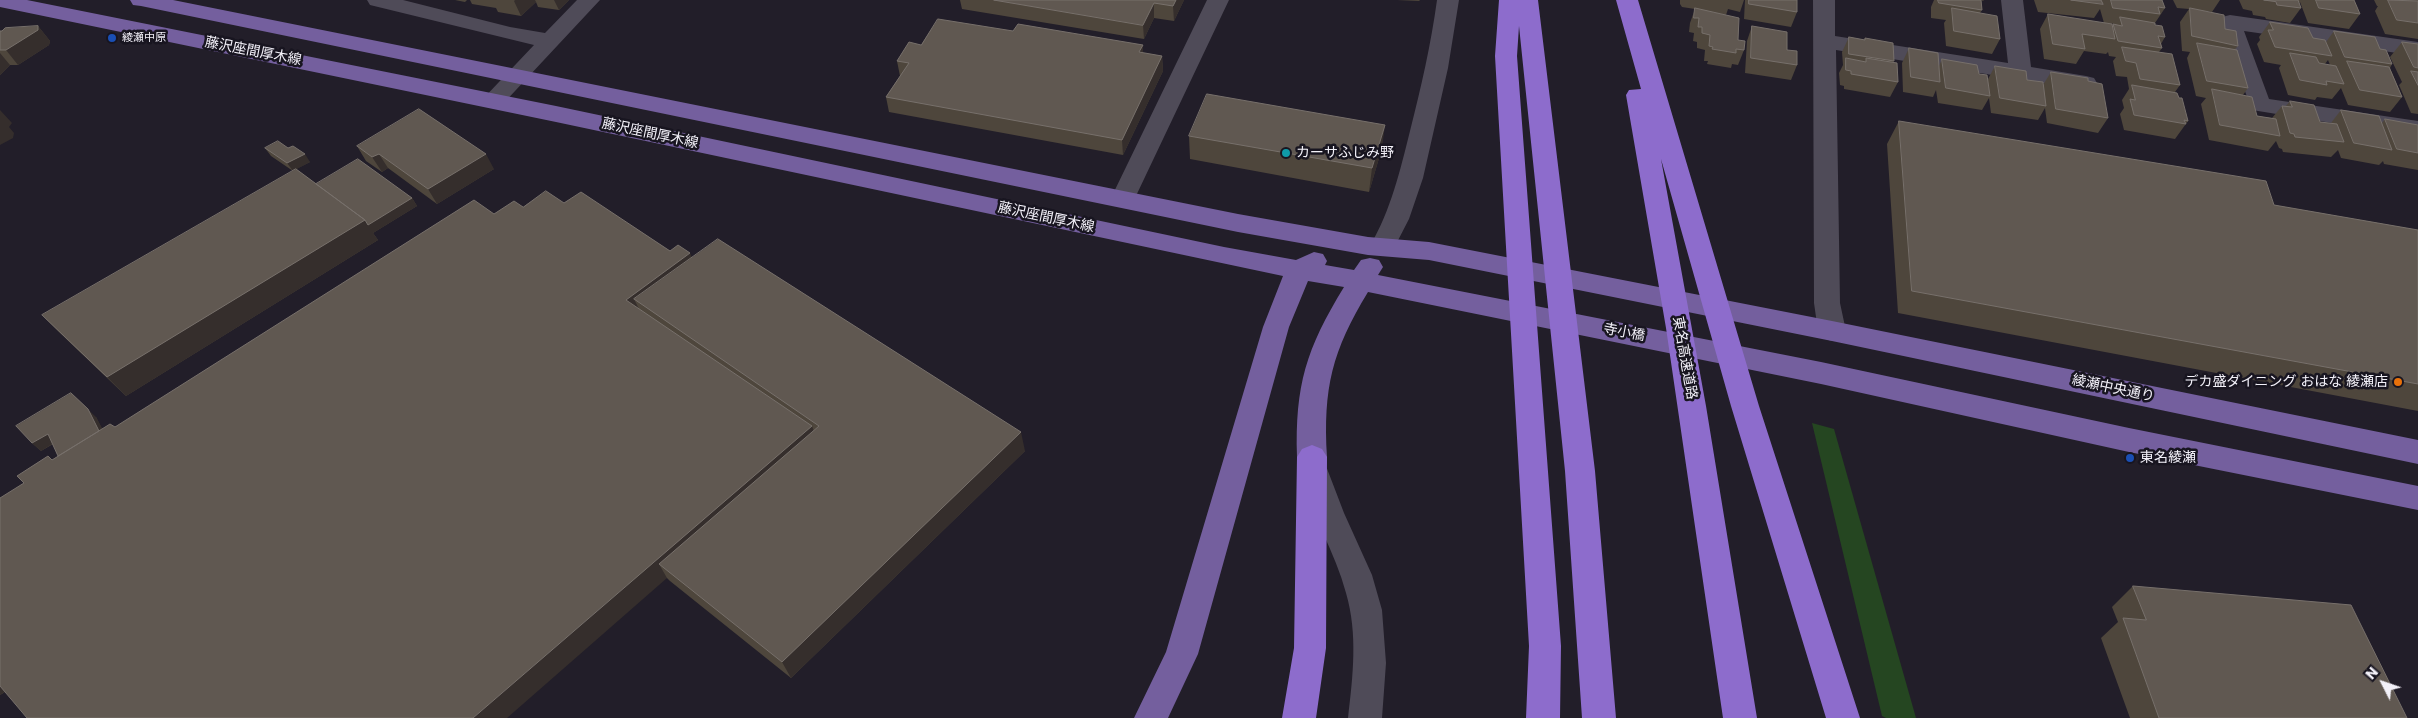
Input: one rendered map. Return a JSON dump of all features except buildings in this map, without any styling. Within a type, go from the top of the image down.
[{"type":"highway","points":[[1510,0],[1506,56],[1545,646],[1543,718]]},
{"type":"highway","points":[[1527,0],[1580,471],[1599,718]]},
{"type":"highway","name":"東名高速道路","points":[[1618,0],[1656,189],[1706,488],[1740,718]]},
{"type":"highway","points":[[1627,0],[1745,406],[1843,718]]},
{"type":"highway","points":[[1299,718],[1310,648],[1312,457]]},
{"type":"main road","name":"藤沢座間厚木線","points":[[0,0],[1360,282]]},
{"type":"main road","name":"藤沢座間厚木線","points":[[141,0],[1123,198],[1238,223],[1376,246],[1429,251],[1820,329]]},
{"type":"main road","points":[[1151,718],[1182,654],[1276,327],[1299,270],[1318,258],[1376,246]]},
{"type":"main road","points":[[1312,457],[1311,412],[1316,379],[1339,315],[1360,282],[1376,246]]},
{"type":"main road","name":"寺小橋","points":[[1360,282],[1426,293],[1821,373],[2120,438],[2418,498]]},
{"type":"main road","name":"綾瀬中央通り","points":[[1820,329],[2418,452]]},
{"type":"street","points":[[378,0],[510,34],[550,41]]},
{"type":"street","points":[[493,101],[589,0]]},
{"type":"street","points":[[1123,198],[1218,0]]},
{"type":"street","points":[[1376,246],[1398,221],[1406,196],[1442,46],[1448,0]]},
{"type":"street","points":[[1820,329],[1826,303],[1824,0]]},
{"type":"street","points":[[2012,0],[2020,72]]},
{"type":"street","points":[[2418,49],[2230,22],[2260,105],[2418,129]]},
{"type":"street","points":[[1824,41],[2095,84]]},
{"type":"street","points":[[1312,457],[1329,519],[1356,575],[1365,601],[1370,631],[1365,718]]},
{"type":"green space","points":[[1812,423],[1834,429],[1916,718],[1886,718],[1882,716]]},
{"type":"place","name":"綾瀬中原","points":[[112,38]]},
{"type":"place","name":"カーサふじみ野","points":[[1286,153]]},
{"type":"place","name":"デカ盛ダイニング おはな 綾瀬店","points":[[2398,382]]},
{"type":"place","name":"東名綾瀬","points":[[2130,458]]}]
